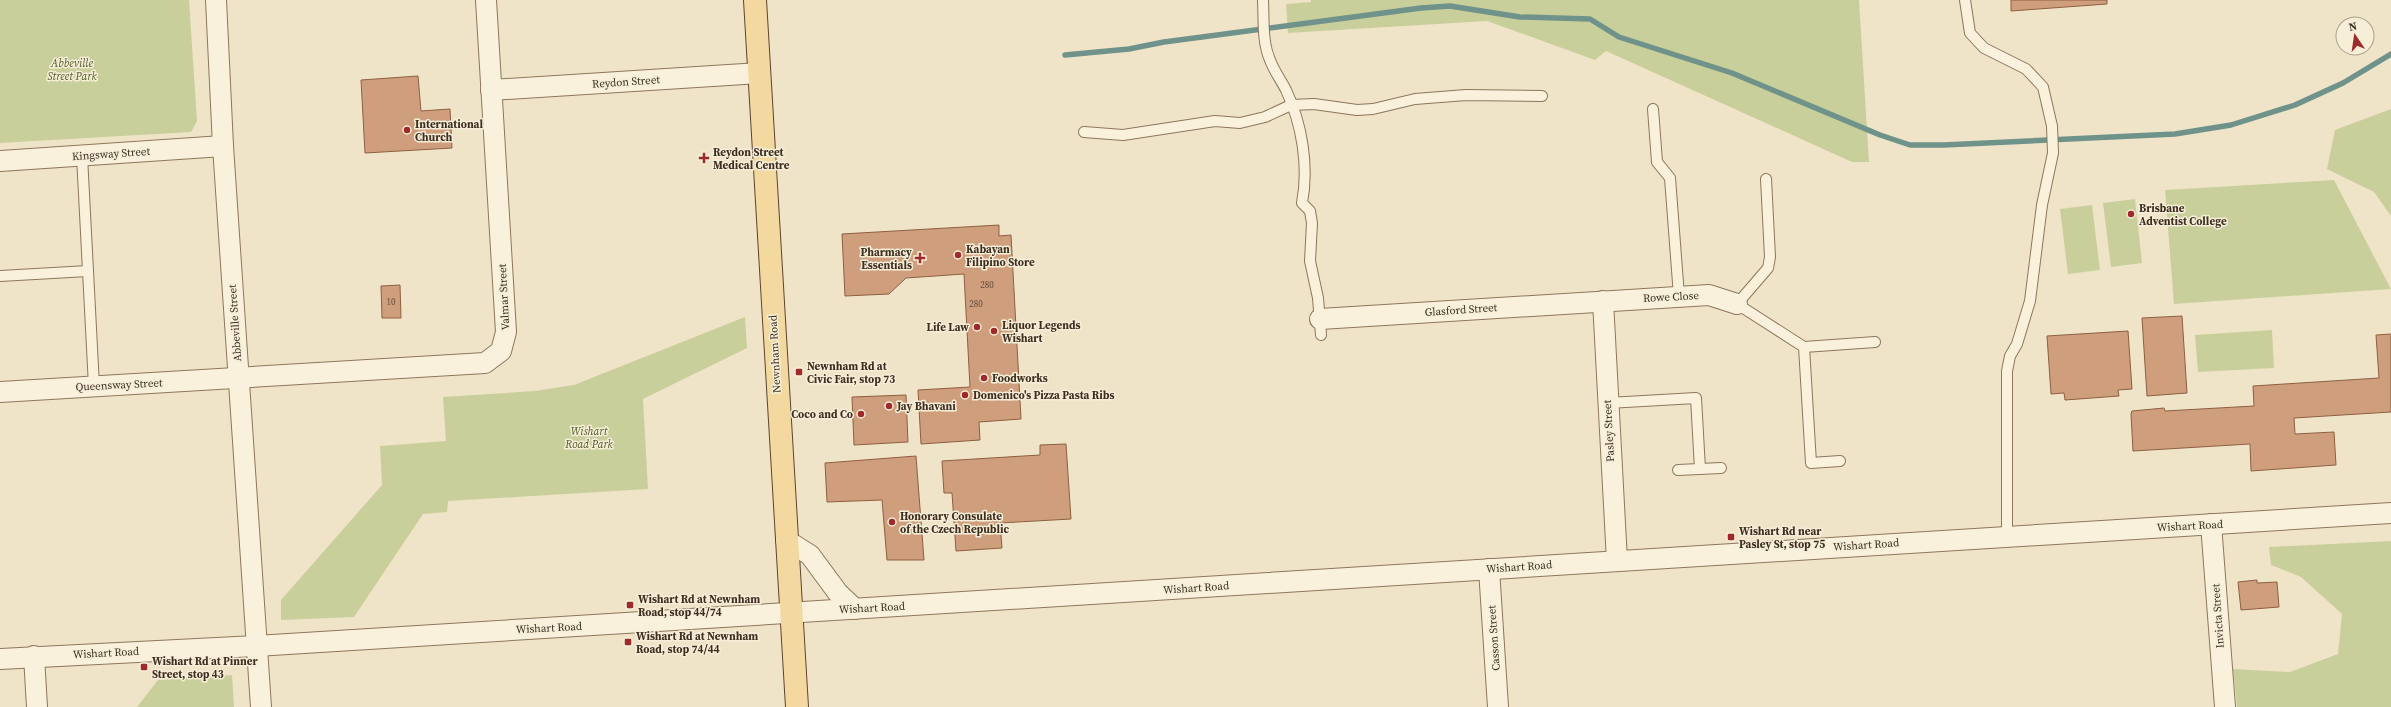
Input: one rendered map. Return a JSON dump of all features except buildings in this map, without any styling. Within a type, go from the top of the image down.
[{"type":"main road","name":"Newnham Road","points":[[755,0],[797,707]]},
{"type":"street","name":"Abbeville Street","points":[[216,0],[223,146],[261,707]]},
{"type":"street","name":"Valmar Street","points":[[238,378],[485,363],[501,351],[506,332],[486,0]]},
{"type":"street","name":"Reydon Street","points":[[492,90],[760,73]]},
{"type":"street","name":"Kingsway Street","points":[[0,161],[223,146]]},
{"type":"street","name":"Rowe Close","points":[[1603,301],[1708,295],[1737,304]]},
{"type":"street","name":"Glasford Street","points":[[1321,327],[1603,301]]},
{"type":"street","name":"Pasley Street","points":[[1603,301],[1616,561]]},
{"type":"street","name":"Queensway Street","points":[[0,392],[238,378]]},
{"type":"street","name":"Wishart Road","points":[[0,658],[256,646],[2391,513]]},
{"type":"street","name":"Invicta Street","points":[[2211,524],[2225,707]]},
{"type":"street","points":[[786,540],[810,555],[838,593],[855,608]]},
{"type":"street","name":"Casson Street","points":[[1489,569],[1498,707]]},
{"type":"street","points":[[34,656],[37,707]]},
{"type":"lane","points":[[1263,0],[1266,44],[1270,60],[1286,90],[1302,134],[1304,188],[1302,202],[1310,210],[1312,223],[1310,261],[1318,298],[1321,327]]},
{"type":"lane","points":[[1965,0],[1970,33],[1984,48],[2026,69],[2043,86],[2052,126],[2053,153],[2042,205],[2030,301],[2017,344],[2010,356],[2007,371],[2007,537]]},
{"type":"lane","points":[[1084,132],[1123,135],[1215,121],[1240,123],[1266,117],[1291,105],[1314,104],[1357,110],[1373,109],[1415,99],[1466,95],[1542,96]]},
{"type":"lane","points":[[1653,109],[1657,162],[1670,178],[1679,296]]},
{"type":"lane","points":[[82,156],[94,386]]},
{"type":"lane","points":[[1766,180],[1770,257],[1768,268],[1737,304],[1804,347],[1875,342]]},
{"type":"lane","points":[[0,276],[88,271]]},
{"type":"lane","points":[[1804,347],[1811,463],[1840,461]]},
{"type":"lane","points":[[1608,403],[1696,398],[1700,469]]},
{"type":"lane","points":[[1678,470],[1721,468]]},
{"type":"green space","name":"Abbeville Street Park","points":[[0,0],[189,0],[197,121],[191,132],[0,143]]},
{"type":"green space","points":[[1311,0],[1859,0],[1869,162],[1852,162],[1606,51],[1595,60],[1487,21],[1288,33],[1286,4],[1311,2]]},
{"type":"green space","points":[[2391,109],[2391,216],[2374,192],[2327,169],[2335,130]]},
{"type":"green space","points":[[2334,180],[2391,289],[2174,304],[2165,190]]},
{"type":"green space","points":[[2135,199],[2142,263],[2111,267],[2103,203]]},
{"type":"green space","points":[[2092,205],[2100,270],[2068,274],[2060,209]]},
{"type":"green space","name":"Wishart Road Park","points":[[745,317],[747,348],[643,399],[648,489],[448,501],[447,512],[423,514],[354,617],[281,620],[281,600],[382,485],[380,446],[446,441],[443,397],[535,391],[574,385]]},
{"type":"green space","points":[[2272,330],[2274,368],[2198,372],[2195,335]]},
{"type":"green space","points":[[2391,541],[2391,707],[2237,707],[2233,669],[2290,672],[2338,654],[2342,614],[2301,577],[2271,565],[2269,547]]},
{"type":"green space","points":[[232,675],[234,707],[137,707],[158,680]]},
{"type":"waterway","points":[[1065,55],[1129,49],[1164,42],[1421,8],[1450,6],[1520,17],[1590,19],[1619,37],[1732,73],[1880,135],[1910,145],[1944,145],[2175,134],[2231,125],[2295,105],[2343,83],[2391,54]]},
{"type":"place","name":"International Church","points":[[407,130]]},
{"type":"place","name":"Reydon Street Medical Centre","points":[[704,158]]},
{"type":"place","name":"Brisbane Adventist College","points":[[2131,214]]},
{"type":"place","name":"Kabayan Filipino Store","points":[[958,255]]},
{"type":"place","name":"Pharmacy Essentials","points":[[920,258]]},
{"type":"place","name":"Life Law","points":[[977,327]]},
{"type":"place","name":"Liquor Legends Wishart","points":[[994,331]]},
{"type":"place","name":"Newnham Rd at Civic Fair, stop 73","points":[[799,372]]},
{"type":"place","name":"Foodworks","points":[[984,378]]},
{"type":"place","name":"Domenico's Pizza Pasta Ribs","points":[[965,395]]},
{"type":"place","name":"Jay Bhavani","points":[[889,406]]},
{"type":"place","name":"Coco and Co","points":[[861,414]]},
{"type":"place","name":"Honorary Consulate of the Czech Republic","points":[[892,522]]},
{"type":"place","name":"Wishart Rd near Pasley St, stop 75","points":[[1731,537]]},
{"type":"place","name":"Wishart Rd at Newnham Road, stop 44/74","points":[[630,605]]},
{"type":"place","name":"Wishart Rd at Newnham Road, stop 74/44","points":[[628,642]]},
{"type":"place","name":"Wishart Rd at Pinner Street, stop 43","points":[[144,667]]}]
